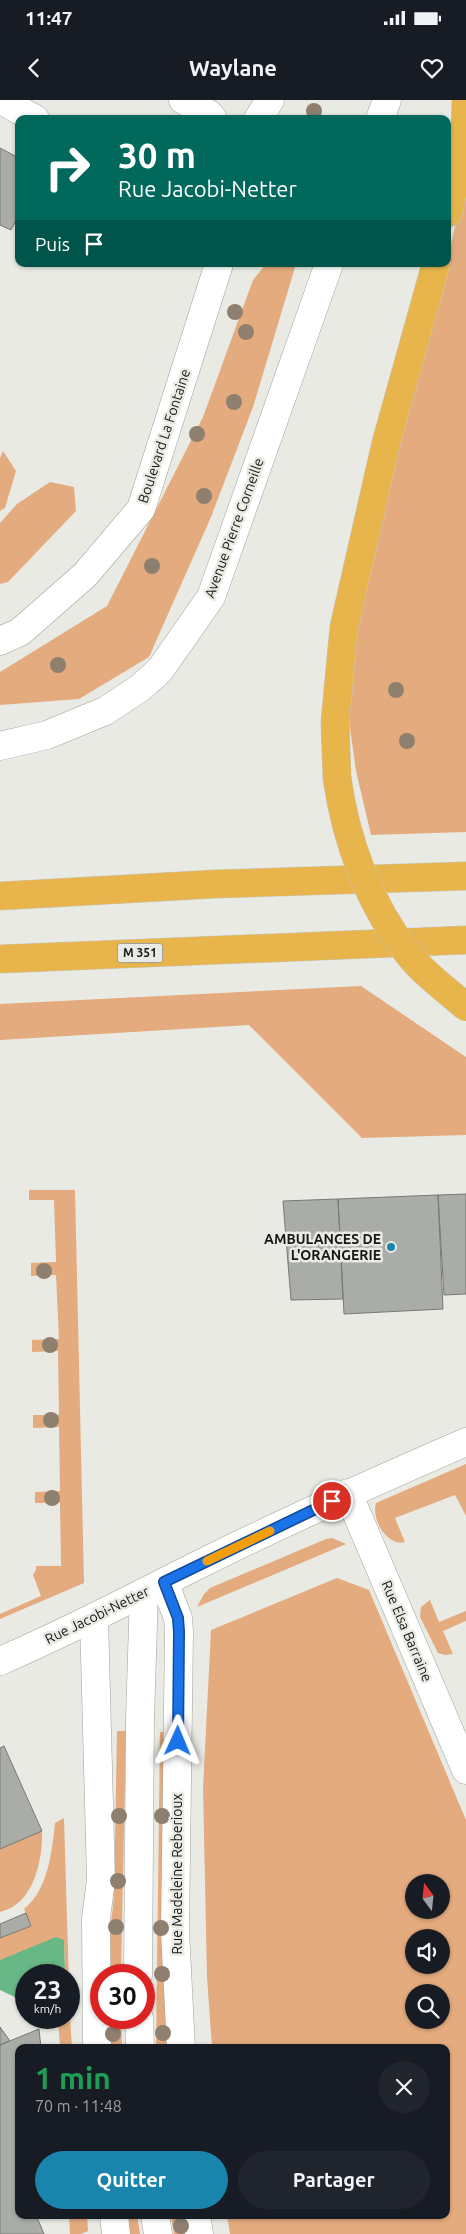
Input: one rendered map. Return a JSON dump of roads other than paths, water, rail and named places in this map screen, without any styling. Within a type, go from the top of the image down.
[{"type":"highway","points":[[451,199],[465,136],[466,100]]},
{"type":"highway","points":[[435,267],[386,443],[344,627],[335,722],[337,778],[342,811],[368,890],[389,927],[411,957],[466,1007]]},
{"type":"highway","points":[[0,896],[215,884],[466,876]]},
{"type":"highway","points":[[0,877],[215,884]]},
{"type":"highway","name":"M 351","points":[[0,960],[466,940]]},
{"type":"highway","points":[[0,972],[279,947]]},
{"type":"street","points":[[1,100],[28,115]]},
{"type":"street","points":[[183,100],[210,115]]},
{"type":"street","points":[[261,115],[270,100]]},
{"type":"street","points":[[381,115],[387,100]]},
{"type":"street","name":"Boulevard La Fontaine","points":[[0,640],[20,632],[85,575],[141,509],[218,267]]},
{"type":"street","name":"Avenue Pierre Corneille","points":[[0,746],[47,735],[105,711],[140,688],[160,670],[211,597],[328,267]]},
{"type":"street","name":"Rue Jacobi-Netter","points":[[0,1661],[348,1493],[466,1442]]},
{"type":"street","name":"Rue Elsa Barraine","points":[[348,1493],[466,1770]]},
{"type":"street","points":[[138,1964],[140,1718],[154,1587]]},
{"type":"street","name":"Rue Madeleine Reberioux","points":[[154,1587],[178,1618],[179,1632],[175,1930],[181,2044]]},
{"type":"street","points":[[94,1617],[101,1880],[96,1918],[97,2044]]},
{"type":"street","points":[[139,2029],[140,2044]]},
{"type":"street","points":[[114,2219],[116,2234]]},
{"type":"street","points":[[156,2219],[158,2234]]},
{"type":"street","points":[[197,2219],[199,2234]]},
{"type":"place","name":"AMBULANCES DE L'ORANGERIE","points":[[391,1247]]}]
